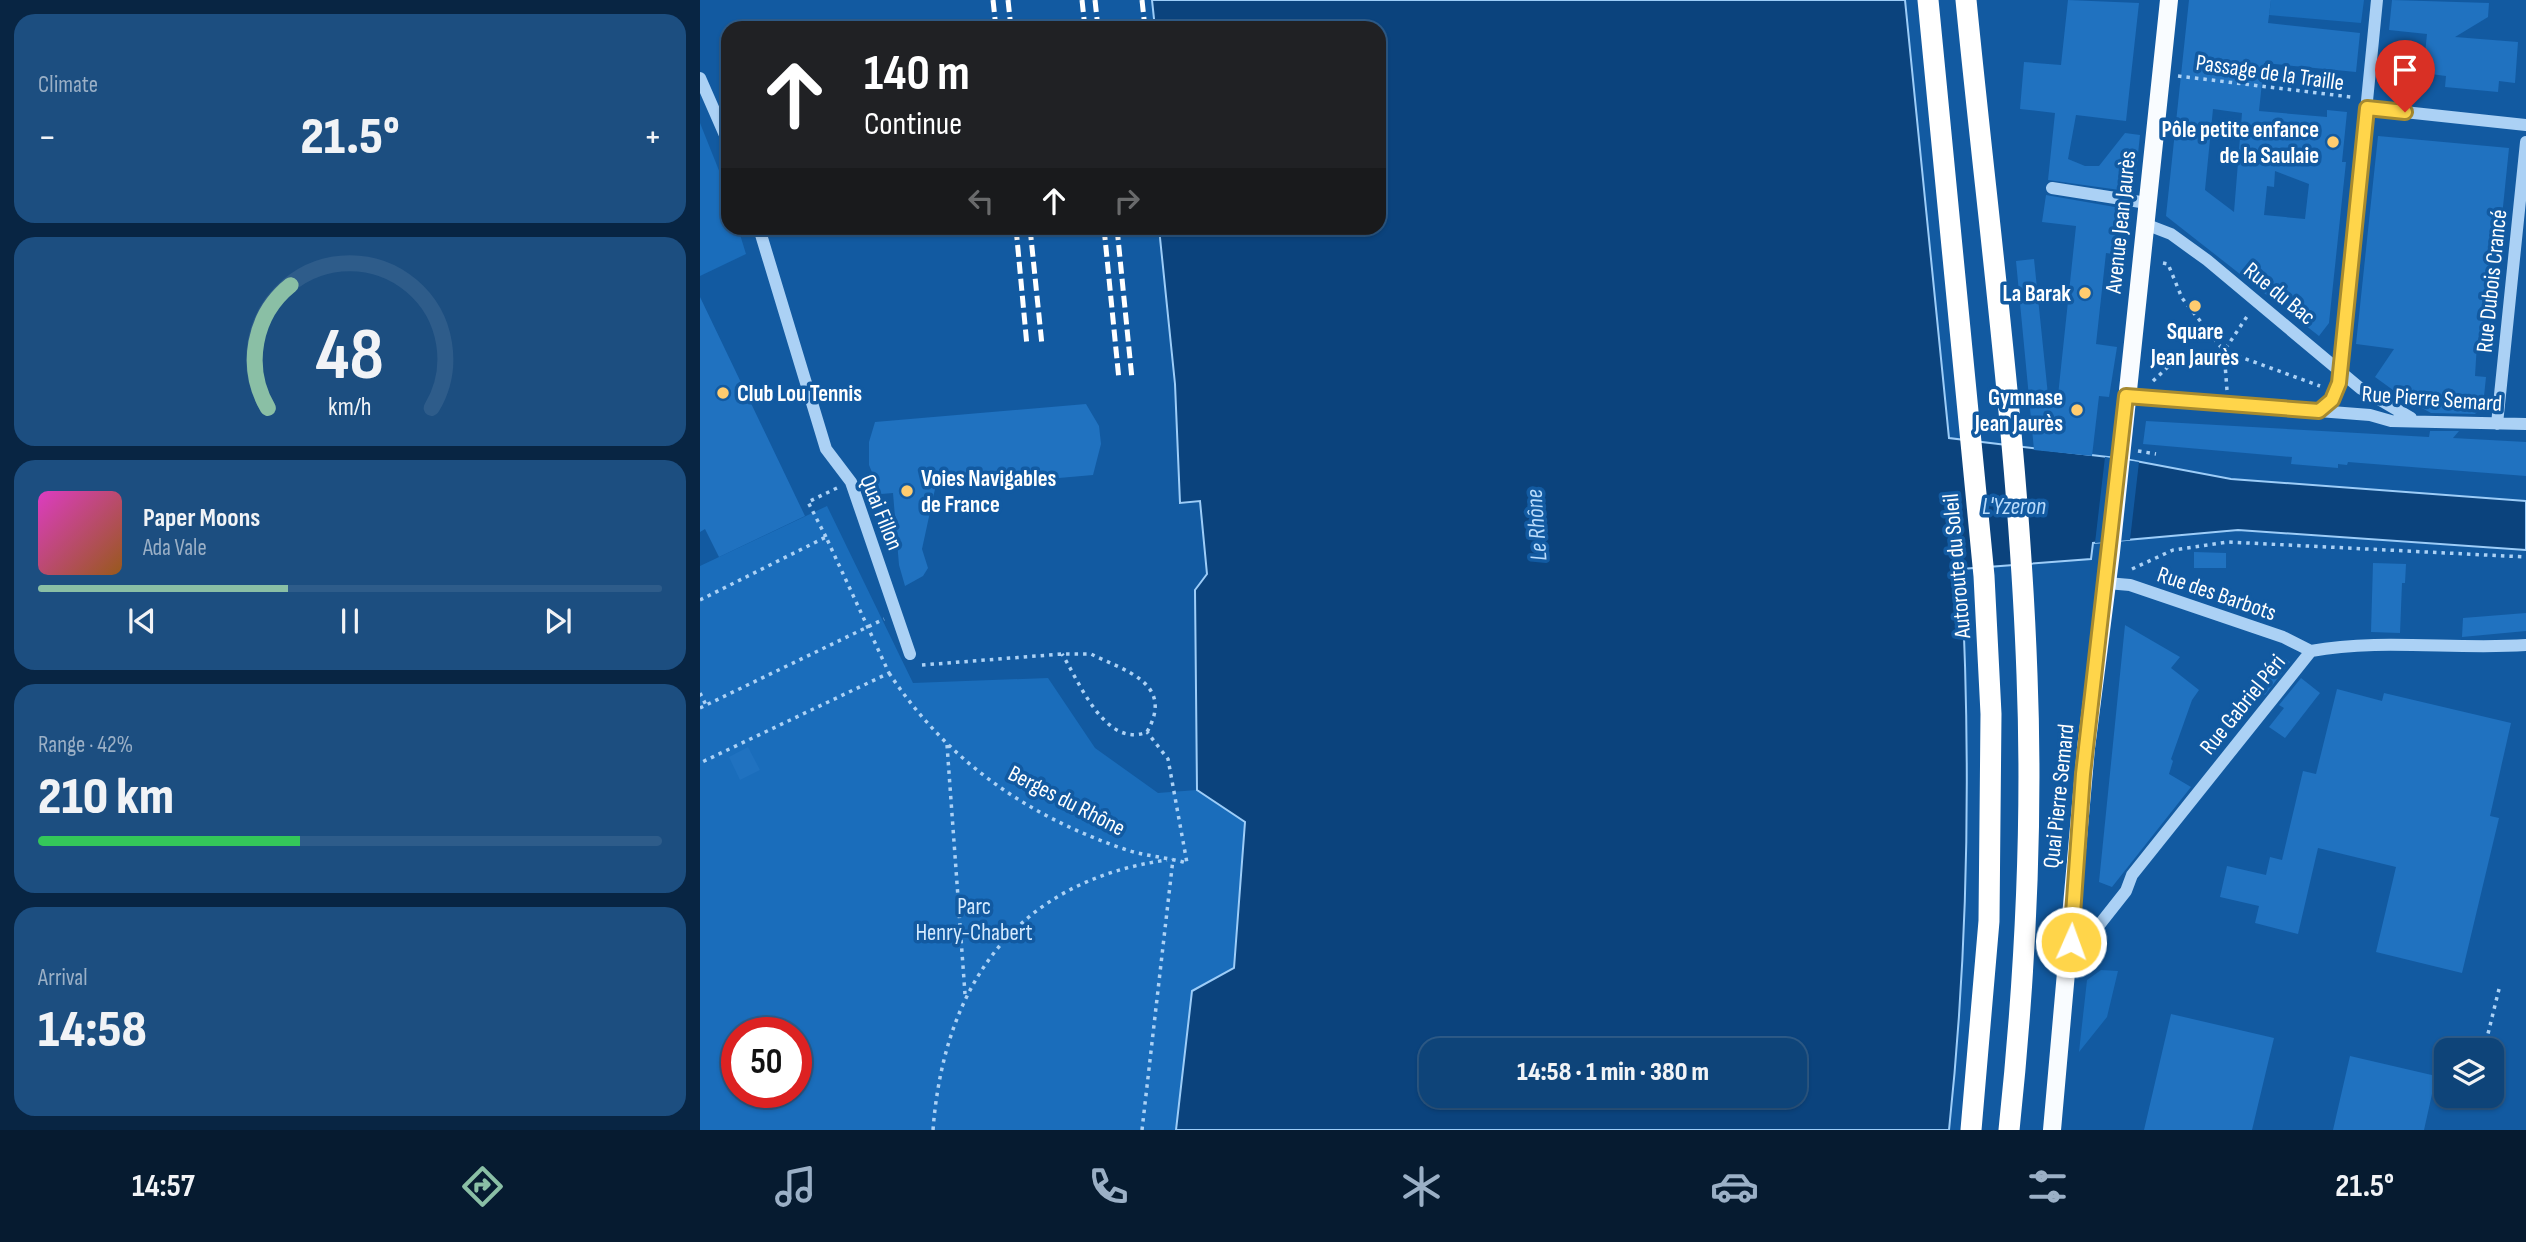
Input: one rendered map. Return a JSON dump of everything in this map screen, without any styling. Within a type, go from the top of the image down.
[{"type":"highway","name":"Autoroute du Soleil","points":[[1928,0],[1984,576],[1991,714],[1991,845],[1985,981],[1971,1130]]},
{"type":"highway","points":[[1966,0],[2022,578],[2029,826],[2023,974],[2009,1130]]},
{"type":"main road","name":"Avenue Jean Jaurès","points":[[2111,552],[2169,0]]},
{"type":"main road","name":"Quai Pierre Semard","points":[[2052,1130],[2071,942],[2085,761],[2111,552]]},
{"type":"street","points":[[2319,411],[2337,392],[2377,0]]},
{"type":"street","points":[[700,78],[721,126]]},
{"type":"street","points":[[2367,108],[2526,125]]},
{"type":"street","name":"Rue Dubois Crancé","points":[[2497,424],[2526,142]]},
{"type":"street","points":[[2052,188],[2147,203]]},
{"type":"street","name":"Rue du Bac","points":[[2145,224],[2171,234],[2207,260],[2376,399],[2421,422]]},
{"type":"street","name":"Quai Fillon","points":[[761,235],[826,449],[851,482],[910,654]]},
{"type":"street","name":"Rue Pierre Semard","points":[[2126,396],[2421,422],[2526,424]]},
{"type":"street","name":"Rue des Barbots","points":[[2107,583],[2130,585],[2283,637],[2311,651]]},
{"type":"street","name":"Rue Gabriel Péri","points":[[2071,942],[2085,943],[2126,891],[2132,875],[2311,651],[2340,645],[2484,648],[2526,645]]},
{"type":"path","name":"Passage de la Traille","points":[[2161,74],[2351,97],[2350,107],[2367,108]]},
{"type":"path","points":[[2163,263],[2168,264],[2182,298],[2224,351],[2320,386]]},
{"type":"path","points":[[2227,391],[2224,351],[2248,316]]},
{"type":"path","points":[[2153,381],[2170,365],[2224,351]]},
{"type":"path","name":"Berges du Rhône","points":[[851,482],[808,502],[889,673],[916,713],[982,775],[1037,810],[1126,850],[1173,859]]},
{"type":"path","points":[[700,600],[826,537]]},
{"type":"path","points":[[2132,569],[2173,550],[2228,542],[2526,557]]},
{"type":"path","points":[[700,708],[867,627]]},
{"type":"path","points":[[910,654],[921,665],[1062,654],[1091,654],[1140,678],[1151,688],[1155,705],[1147,732],[1138,736],[1124,734],[1103,720],[1062,654]]},
{"type":"path","points":[[700,763],[889,673]]},
{"type":"path","points":[[700,693],[706,705]]},
{"type":"path","points":[[1142,1130],[1173,859],[1187,863],[1168,759],[1147,732]]},
{"type":"path","points":[[947,745],[965,996]]},
{"type":"path","name":"Berges du Rhône","points":[[933,1130],[937,1086],[946,1043],[965,996],[1006,939],[1042,907],[1089,881],[1134,864],[1173,859]]},
{"type":"path","points":[[2487,1038],[2499,989]]},
{"type":"green space","points":[[2271,0],[2364,0],[2361,23],[2269,15]]},
{"type":"green space","points":[[700,123],[721,176],[721,235],[740,235],[746,254],[700,276]]},
{"type":"green space","name":"Parc Henry-Chabert","points":[[827,506],[913,683],[1048,678],[1095,748],[1158,793],[1197,790],[1245,822],[1234,968],[1192,991],[1176,1130],[700,1130],[700,566]]},
{"type":"green space","points":[[2101,970],[2118,971],[2107,1017],[2079,1052],[2087,980]]},
{"type":"water","points":[[1152,0],[1905,0],[1949,438],[2125,459],[2231,479],[2526,501],[2526,550],[2238,530],[2093,543],[2091,559],[1961,569],[1966,710],[1966,850],[1961,990],[1949,1130],[1176,1130],[1192,991],[1234,968],[1245,822],[1197,790],[1195,590],[1207,574],[1200,501],[1180,503],[1175,384],[1160,235],[1386,235],[1386,21],[1154,21]]},
{"type":"pier","points":[[2105,457],[2139,462],[2130,540],[2095,543]]},
{"type":"building","points":[[2068,0],[2139,3],[2126,121],[2076,115],[2068,159],[2085,166],[2099,166],[2125,133],[2140,135],[2134,192],[2048,180],[2055,113],[2020,109],[2024,62],[2061,65]]},
{"type":"building","points":[[2189,0],[2271,0],[2268,23],[2360,33],[2356,72],[2264,63],[2259,111],[2327,117],[2327,110],[2347,112],[2342,162],[2346,162],[2329,323],[2319,336],[2166,216]],"holes":[[[2213,109],[2242,113],[2234,212],[2205,190]],[[2275,171],[2309,184],[2305,219],[2264,215],[2267,186],[2274,187]]]},
{"type":"building","points":[[2392,0],[2489,3],[2488,17],[2455,37],[2518,42],[2515,83],[2499,81],[2498,92],[2445,87],[2446,76],[2423,73],[2427,34],[2389,30]]},
{"type":"building","points":[[2378,136],[2509,148],[2489,344],[2477,343],[2475,376],[2486,377],[2483,406],[2475,414],[2431,413],[2404,398],[2375,377],[2394,349],[2356,344]]},
{"type":"building","points":[[2046,195],[2132,210],[2127,256],[2106,253],[2096,344],[2117,347],[2109,397],[2099,396],[2092,456],[2034,450],[2016,261],[2034,259],[2049,405],[2057,405],[2076,226],[2042,222]]},
{"type":"building","name":"Club Lou Tennis","points":[[700,297],[805,516],[719,557],[705,529],[700,532]]},
{"type":"building","name":"Voies Navigables de France","points":[[1086,404],[1099,426],[1101,444],[1093,475],[935,489],[922,549],[928,568],[923,576],[905,586],[899,565],[893,493],[881,494],[869,465],[869,442],[875,422]]},
{"type":"building","points":[[2146,421],[2429,437],[2430,431],[2459,431],[2453,438],[2526,442],[2526,476],[2348,462],[2347,465],[2338,464],[2338,468],[2291,464],[2292,457],[2143,444]]},
{"type":"building","points":[[2194,552],[2226,553],[2226,568],[2194,568]]},
{"type":"building","points":[[2373,563],[2406,564],[2405,583],[2402,583],[2400,633],[2371,632]]},
{"type":"building","points":[[2526,613],[2526,631],[2462,637],[2463,618]]},
{"type":"building","points":[[2125,625],[2180,657],[2171,668],[2199,690],[2192,700],[2171,759],[2173,761],[2169,774],[2191,787],[2112,887],[2099,882]]},
{"type":"building","points":[[2277,653],[2290,662],[2265,695],[2252,685]]},
{"type":"building","points":[[2301,678],[2320,693],[2285,738],[2269,727],[2284,708],[2279,705]]},
{"type":"building","points":[[2337,689],[2382,701],[2384,693],[2511,723],[2490,816],[2499,818],[2462,973],[2376,952],[2396,867],[2318,848],[2298,934],[2255,923],[2259,906],[2220,897],[2227,866],[2266,875],[2270,857],[2282,860],[2303,771],[2316,774]]},
{"type":"building","points":[[748,747],[760,770],[740,780],[729,757]]},
{"type":"building","points":[[2171,1014],[2274,1038],[2252,1130],[2144,1130]]},
{"type":"building","points":[[2350,1056],[2434,1076],[2424,1130],[2333,1130]]},
{"type":"railway","points":[[993,0],[995,21]]},
{"type":"railway","points":[[1008,0],[1010,21]]},
{"type":"railway","points":[[1082,0],[1084,21]]},
{"type":"railway","points":[[1095,0],[1097,21]]},
{"type":"railway","points":[[1142,0],[1144,21]]},
{"type":"railway","points":[[1017,235],[1027,346]]},
{"type":"railway","points":[[1031,235],[1042,345]]},
{"type":"railway","points":[[1105,235],[1119,380]]},
{"type":"railway","points":[[1118,235],[1132,379]]},
{"type":"place","name":"Pôle petite enfance de la Saulaie","points":[[2333,142]]},
{"type":"place","name":"La Barak","points":[[2085,293]]},
{"type":"place","name":"Square Jean Jaurès","points":[[2195,306]]},
{"type":"place","name":"Club Lou Tennis","points":[[723,393]]},
{"type":"place","name":"Gymnase Jean Jaurès","points":[[2077,410]]},
{"type":"place","name":"Voies Navigables de France","points":[[907,491]]},
{"type":"route","points":[[2071,942],[2083,774],[2109,568],[2126,396],[2240,407],[2319,411],[2332,400],[2339,383],[2338,367],[2367,108],[2405,112]]},
{"type":"water label","name":"L'Yzeron","points":[[2014,506]]},
{"type":"water label","name":"Le Rhône","points":[[1536,525]]}]
